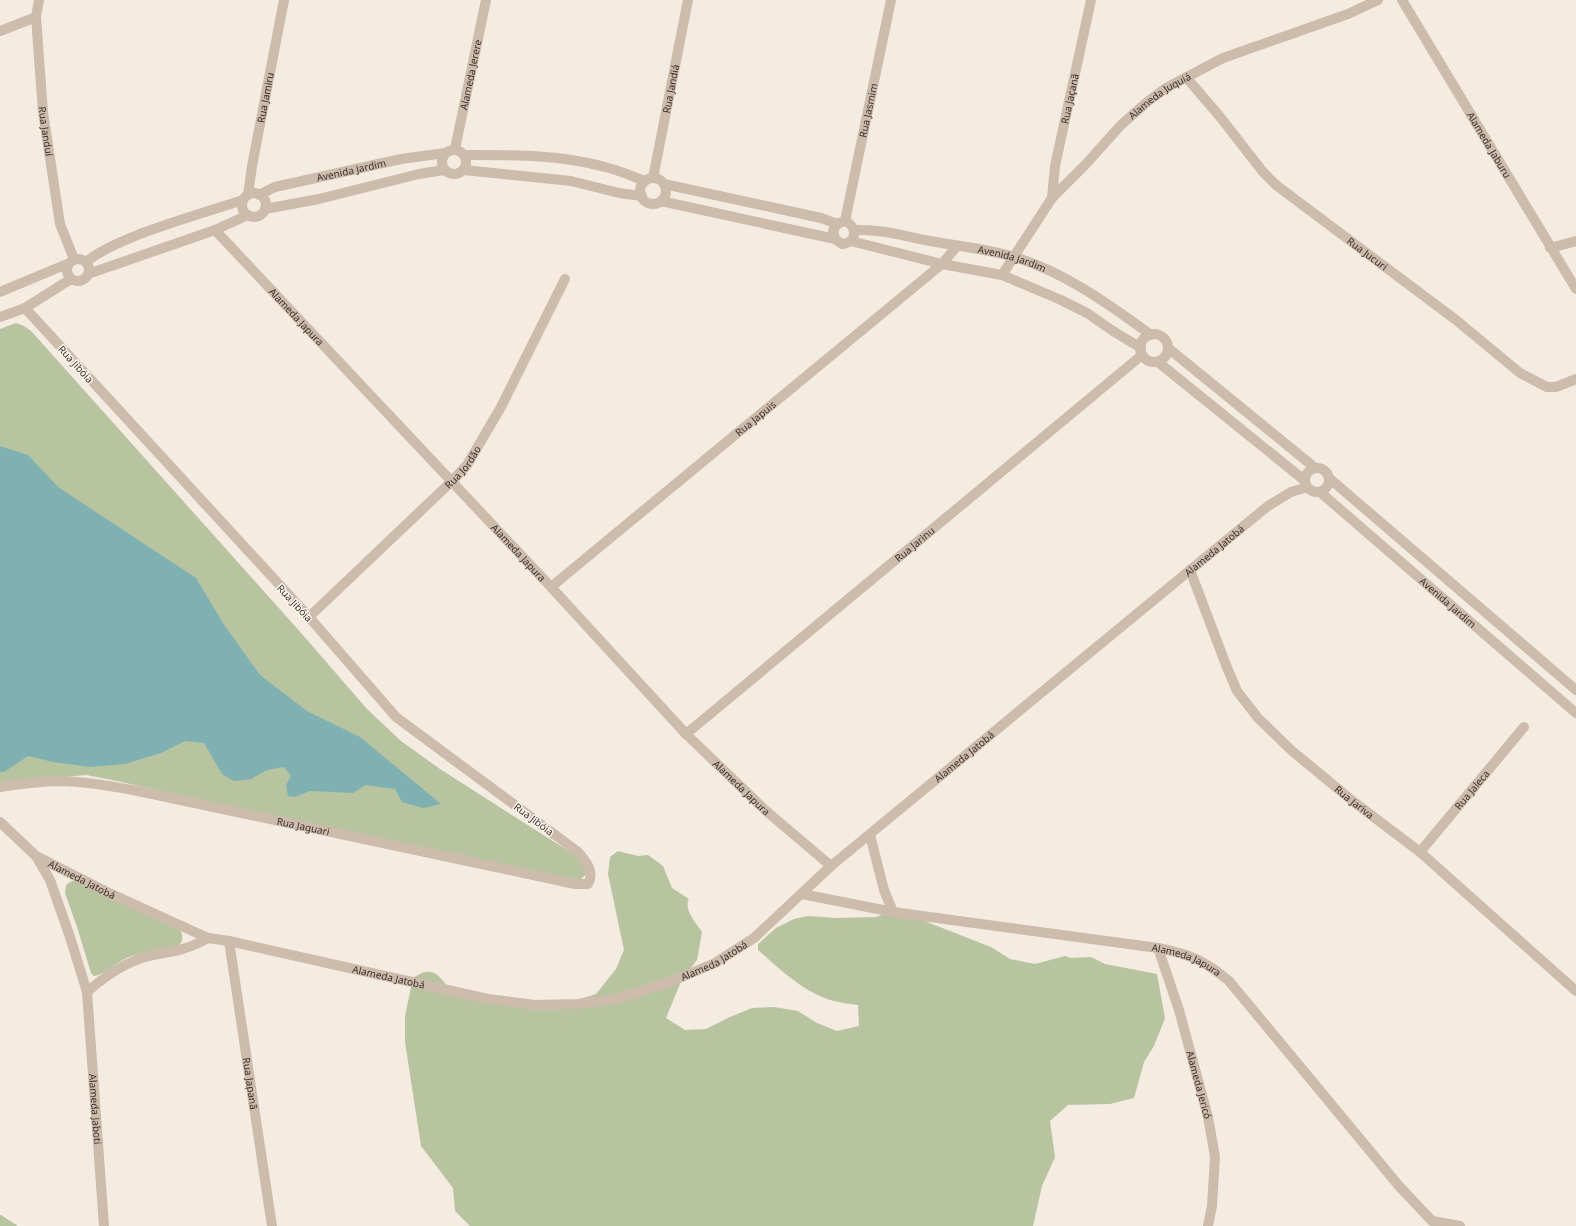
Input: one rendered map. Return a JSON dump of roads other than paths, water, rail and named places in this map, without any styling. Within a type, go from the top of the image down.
[{"type":"street","name":"Rua Janduí","points":[[39,0],[36,17],[43,112],[60,224],[71,262]]},
{"type":"street","name":"Rua Jamiru","points":[[246,198],[284,0]]},
{"type":"street","name":"Alameda Jerere","points":[[450,151],[486,0]]},
{"type":"street","name":"Rua Jandiá","points":[[649,179],[688,0]]},
{"type":"street","name":"Rua Jasmim","points":[[841,223],[891,0]]},
{"type":"street","name":"Rua Jaçanã","points":[[1052,198],[1055,166],[1091,0]]},
{"type":"street","name":"Alameda Juquiá","points":[[1002,275],[1052,198],[1086,164],[1121,125],[1147,102],[1166,88],[1223,58],[1348,14],[1378,0]]},
{"type":"street","name":"Alameda Jaburu","points":[[1402,0],[1576,289]]},
{"type":"street","points":[[0,31],[36,17]]},
{"type":"street","name":"Rua Jucuri","points":[[1186,77],[1221,118],[1263,172],[1276,185],[1456,320],[1520,373],[1547,387],[1556,387],[1576,379]]},
{"type":"street","points":[[465,155],[466,165],[460,174],[449,174],[444,170],[442,158],[450,151],[460,151],[465,155],[519,154],[564,159],[604,166],[649,179],[659,179],[664,184],[666,193],[661,201]]},
{"type":"street","name":"Avenida Jardim","points":[[259,195],[275,187],[402,158],[450,151]]},
{"type":"street","name":"Avenida Jardim","points":[[265,209],[319,199],[418,174],[444,170]]},
{"type":"street","points":[[464,170],[571,181],[619,193],[642,196]]},
{"type":"street","points":[[649,179],[642,185],[642,196],[650,203],[661,201],[835,239],[842,244],[847,244],[854,236],[855,230],[853,226],[664,184]]},
{"type":"street","points":[[86,262],[94,255],[123,241],[163,225],[246,198],[254,194],[263,198],[266,204],[265,209],[258,216],[253,217],[248,215],[243,209],[246,198]]},
{"type":"street","points":[[88,274],[215,230],[248,215]]},
{"type":"street","points":[[835,239],[833,231],[841,223]]},
{"type":"street","name":"Alameda Japura","points":[[215,230],[551,587],[686,734],[765,810],[831,866]]},
{"type":"street","name":"Avenida Jardim","points":[[855,230],[879,230],[1013,256],[1072,282],[1151,335]]},
{"type":"street","name":"Avenida Jardim","points":[[851,241],[942,264],[1002,275],[1061,300],[1087,313],[1141,351]]},
{"type":"street","points":[[1550,248],[1576,241]]},
{"type":"street","name":"Rua Japuis","points":[[551,587],[942,264],[957,246]]},
{"type":"street","points":[[0,292],[78,258],[86,262],[88,265],[88,274],[86,278],[79,282],[71,279],[67,275],[66,270],[71,262]]},
{"type":"street","points":[[0,317],[25,308],[71,279]]},
{"type":"street","name":"Rua Jordão","points":[[309,617],[467,465],[501,407],[565,279]]},
{"type":"street","name":"Rua Jibóia","points":[[25,308],[309,617],[396,717],[578,852],[586,860],[590,868]]},
{"type":"street","points":[[1151,335],[1162,337],[1168,348],[1167,354],[1158,362],[1146,360],[1141,351],[1145,338],[1151,335]]},
{"type":"street","points":[[1158,362],[1305,484],[1312,492],[1320,492],[1325,489],[1329,478],[1324,469],[1314,467],[1168,348]]},
{"type":"street","name":"Rua Jarinu","points":[[686,734],[1141,351]]},
{"type":"street","points":[[1305,484],[1305,474],[1314,467]]},
{"type":"street","name":"Avenida Jardim","points":[[1329,478],[1576,690]]},
{"type":"street","name":"Alameda Jatobá","points":[[0,822],[36,856],[107,892],[208,938],[229,941],[488,999],[535,1005],[578,1004],[616,999],[670,982],[715,963],[754,938],[831,866],[1190,570],[1268,506],[1305,484]]},
{"type":"street","name":"Avenida Jardim","points":[[1320,492],[1576,713]]},
{"type":"street","name":"Rua Jariva","points":[[1190,570],[1226,666],[1237,691],[1258,718],[1291,750],[1354,802],[1420,852],[1576,991]]},
{"type":"street","name":"Rua Jaleca","points":[[1420,852],[1524,727]]},
{"type":"street","name":"Rua Jaguari","points":[[0,787],[56,781],[87,783],[138,791],[575,884],[588,884],[591,880],[590,868]]},
{"type":"street","points":[[870,835],[884,890],[893,912]]},
{"type":"street","name":"Alameda Jaboti","points":[[36,856],[50,880],[87,992],[104,1226]]},
{"type":"street","name":"Alameda Japura","points":[[802,894],[893,912],[1158,948],[1178,952],[1199,959],[1229,981],[1431,1224],[1460,1226]]},
{"type":"street","points":[[87,992],[106,975],[123,966],[147,956],[175,952],[208,938]]},
{"type":"street","name":"Rua Japanã","points":[[229,941],[272,1226]]},
{"type":"street","name":"Alameda Jericó","points":[[1158,948],[1178,1010],[1208,1117],[1215,1157],[1212,1206],[1208,1226]]},
{"type":"water","points":[[0,446],[28,455],[58,487],[196,578],[223,623],[260,675],[307,711],[360,737],[441,804],[423,808],[402,802],[395,789],[365,785],[353,793],[310,791],[295,797],[288,796],[286,785],[291,776],[284,767],[267,770],[251,779],[234,781],[222,774],[204,743],[185,741],[161,753],[125,764],[90,767],[53,762],[28,756],[4,772],[0,772]]}]
